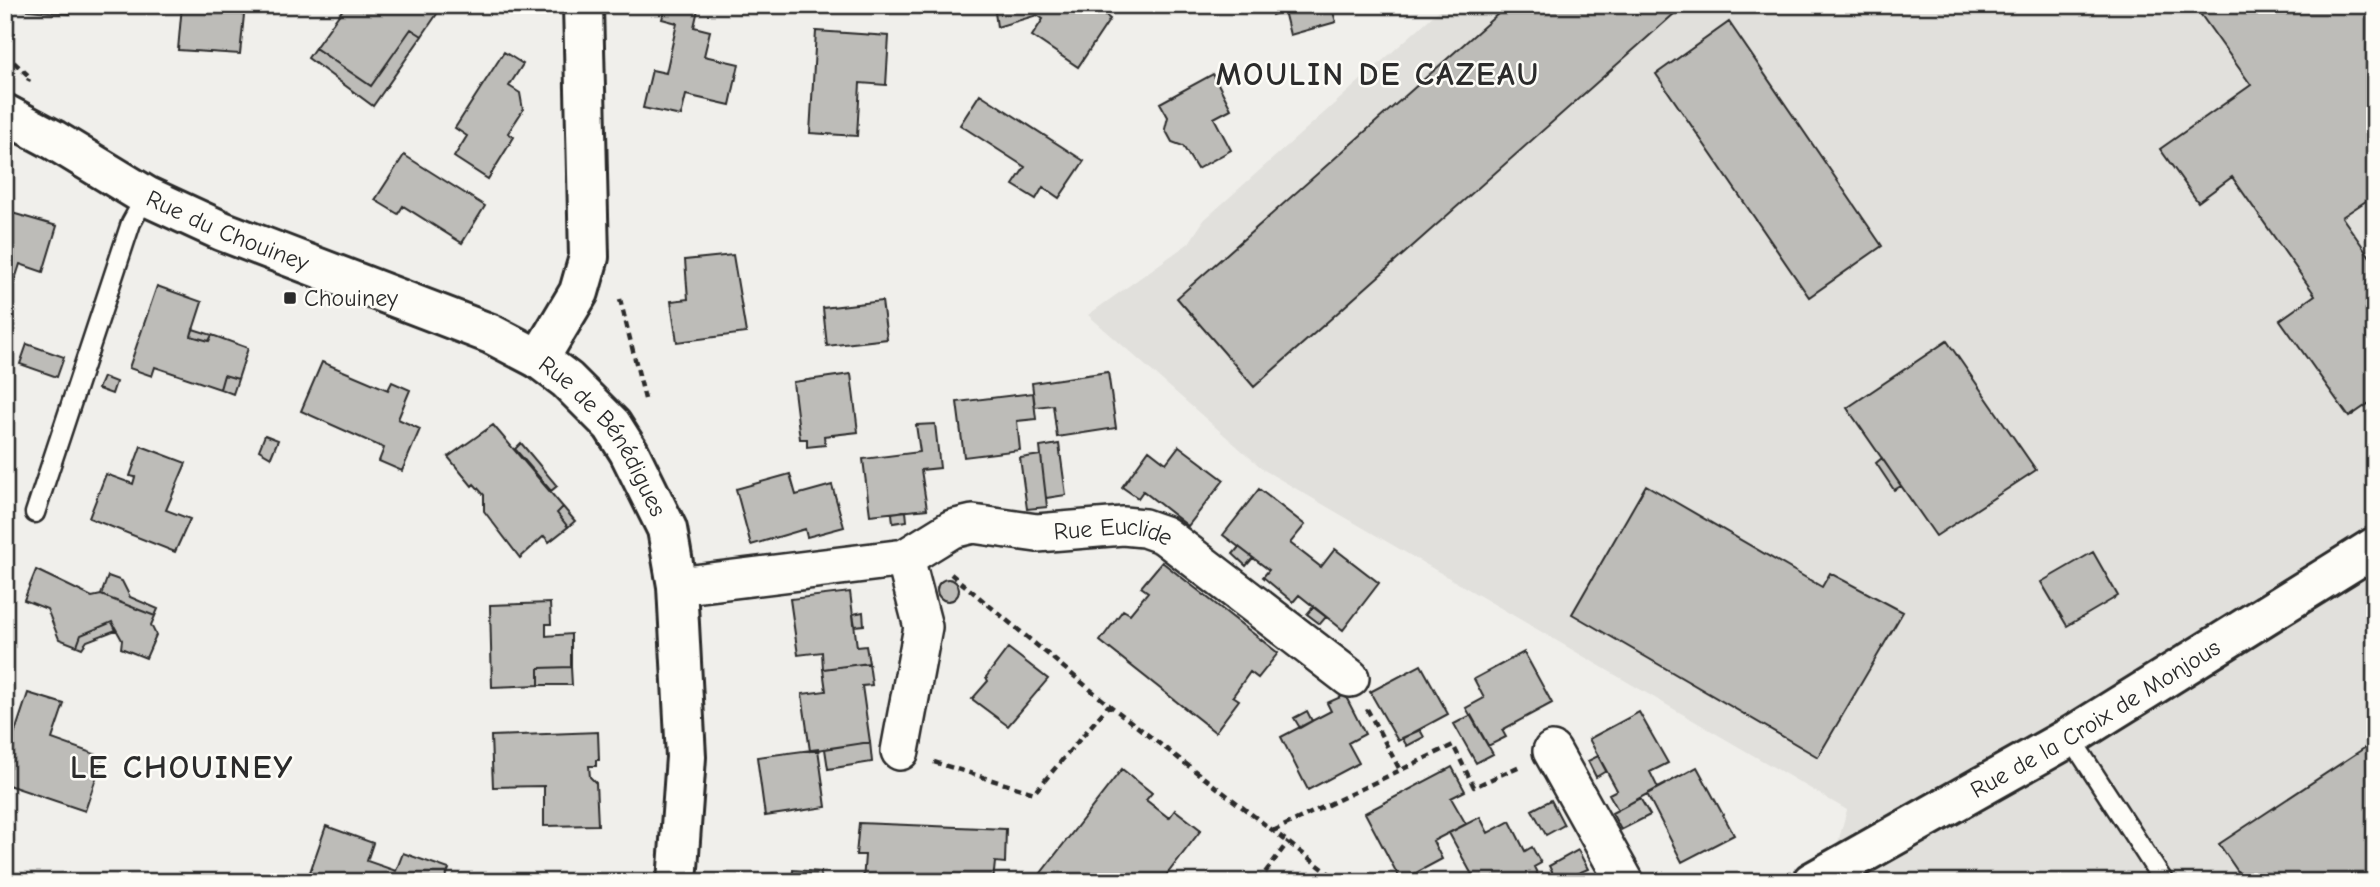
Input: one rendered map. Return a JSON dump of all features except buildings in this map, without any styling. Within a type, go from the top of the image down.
[{"type":"street","name":"Rue de Bénédigues","points":[[583,5],[589,257],[579,292],[538,359],[567,380],[612,425],[629,452],[667,529],[677,586],[686,757],[677,882]]},
{"type":"street","name":"Rue du Chouiney","points":[[5,114],[54,140],[146,196],[222,231],[491,334],[538,359]]},
{"type":"street","name":"Rue Euclide","points":[[677,586],[905,558],[952,528],[973,524],[1037,533],[1123,526],[1144,528],[1164,535],[1350,678]]},
{"type":"street","name":"Rue de la Croix de Monjous","points":[[1812,882],[2070,737],[2375,547]]},
{"type":"street","points":[[900,751],[923,627],[905,558]]},
{"type":"street","points":[[1552,751],[1625,882]]},
{"type":"lane","points":[[34,513],[131,223],[146,196]]},
{"type":"lane","points":[[2070,737],[2164,882]]},
{"type":"path","points":[[620,292],[629,347],[648,412]]},
{"type":"path","points":[[905,558],[947,570],[1110,705],[1340,882]]},
{"type":"path","points":[[1350,678],[1400,770]]},
{"type":"path","points":[[900,751],[1034,793],[1110,705]]},
{"type":"path","points":[[1273,831],[1453,746],[1474,787],[1552,751]]},
{"type":"path","points":[[1258,882],[1288,842]]},
{"type":"shaded area","points":[[1445,5],[2375,5],[2375,882],[1827,882],[1847,810],[1264,470],[1088,315],[1189,243],[1204,220]]},
{"type":"place","name":"Chouiney","points":[[290,298]]},
{"type":"district","name":"MOULIN DE CAZEAU","points":[[1378,74]]},
{"type":"district","name":"LE CHOUINEY","points":[[182,767]]}]
